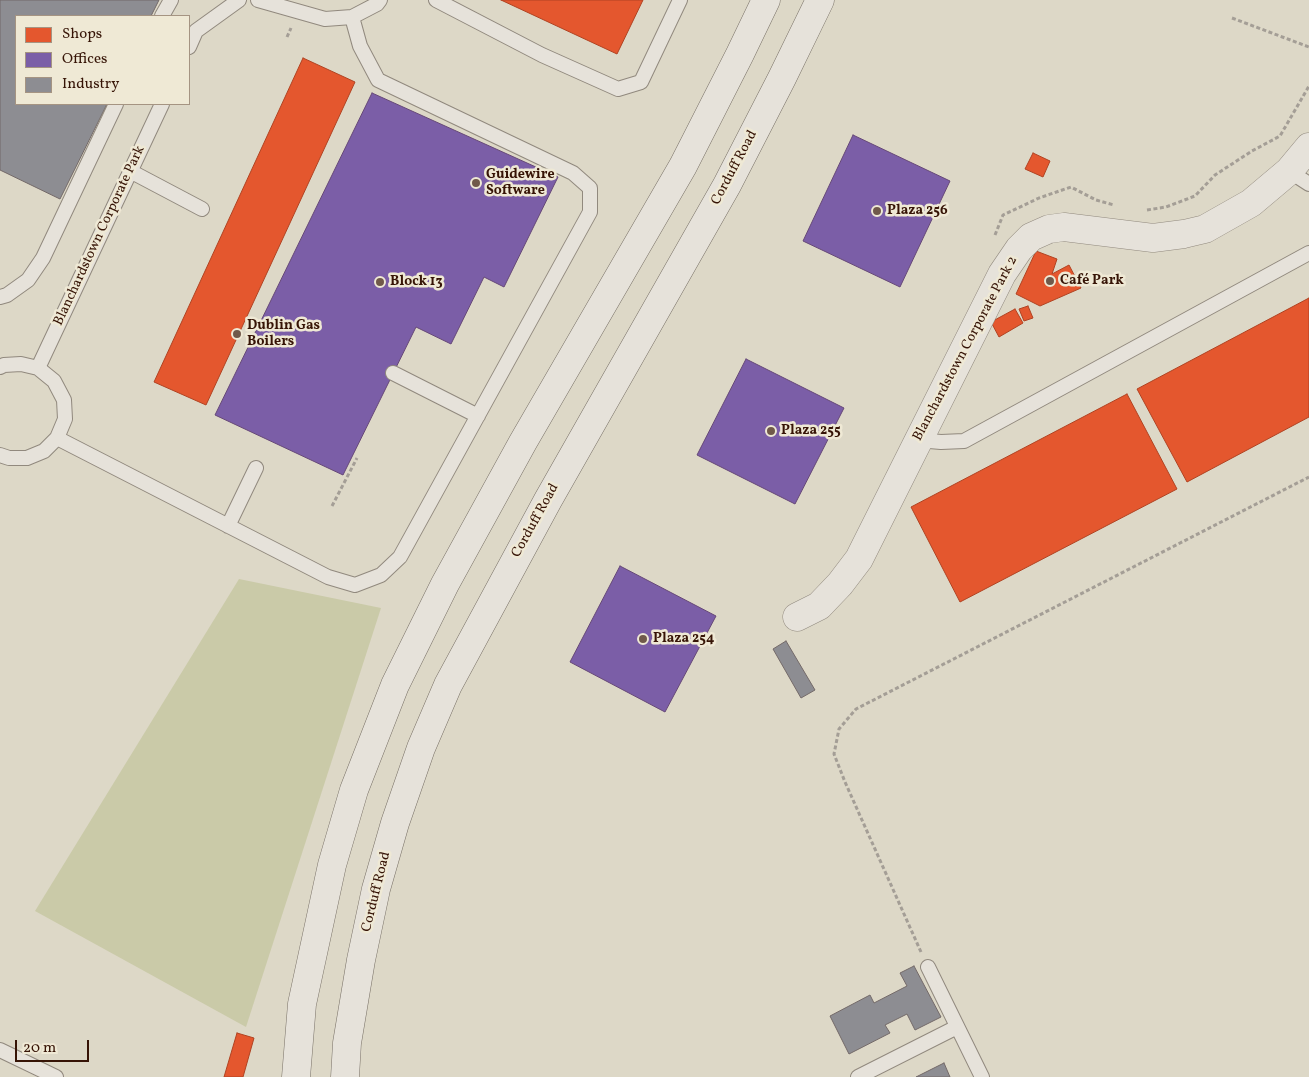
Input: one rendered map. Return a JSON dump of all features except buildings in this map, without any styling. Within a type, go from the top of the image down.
[{"type":"street","points":[[296,1077],[302,1004],[332,865],[354,790],[395,685],[445,584],[523,442],[682,166],[766,0]]},
{"type":"street","name":"Corduff Road","points":[[344,1077],[347,1043],[360,960],[376,889],[395,824],[421,748],[448,685],[548,500],[727,185],[820,0]]},
{"type":"street","name":"Blanchardstown Corporate Park 2","points":[[797,617],[818,606],[840,584],[859,559],[1002,274],[1019,249],[1031,237],[1049,229],[1064,227],[1153,238],[1205,229],[1299,178],[1309,147]]},
{"type":"lane","points":[[163,15],[171,0]]},
{"type":"lane","points":[[190,45],[196,31],[239,0]]},
{"type":"lane","points":[[258,0],[325,19],[352,17],[377,4],[380,0]]},
{"type":"lane","points":[[436,0],[542,55],[618,89],[641,82],[680,0]]},
{"type":"lane","points":[[57,438],[328,577],[355,585],[381,575],[400,558],[590,212],[590,188],[573,173],[378,80],[360,46],[352,17]]},
{"type":"lane","points":[[0,297],[7,295],[28,280],[43,258],[116,105]]},
{"type":"lane","name":"Blanchardstown Corporate Park","points":[[38,368],[162,105]]},
{"type":"lane","points":[[130,171],[202,209]]},
{"type":"lane","points":[[918,440],[964,441],[1309,252]]},
{"type":"lane","points":[[0,367],[21,364],[38,368],[54,380],[64,400],[65,419],[57,438],[44,451],[27,458],[9,458],[0,455]]},
{"type":"lane","points":[[393,373],[478,416]]},
{"type":"lane","points":[[228,526],[256,468]]},
{"type":"lane","points":[[928,967],[982,1077]]},
{"type":"lane","points":[[858,1077],[957,1027]]},
{"type":"lane","points":[[0,1050],[56,1077]]},
{"type":"path","points":[[1232,18],[1309,47]]},
{"type":"path","points":[[1147,210],[1166,207],[1195,196],[1215,175],[1252,151],[1280,136],[1309,86]]},
{"type":"path","points":[[993,240],[1003,215],[1039,198],[1071,187],[1096,200],[1121,207]]},
{"type":"path","points":[[332,506],[357,458]]},
{"type":"path","points":[[928,967],[834,754],[839,730],[856,709],[1309,477]]},
{"type":"green space","points":[[239,579],[381,608],[246,1027],[35,911]]},
{"type":"place","name":"Guidewire Software","points":[[476,183]]},
{"type":"place","name":"Plaza 256","points":[[877,211]]},
{"type":"place","name":"Café Park","points":[[1050,281]]},
{"type":"place","name":"Block 13","points":[[380,282]]},
{"type":"place","name":"Dublin Gas Boilers","points":[[237,334]]},
{"type":"place","name":"Plaza 255","points":[[771,431]]},
{"type":"place","name":"Plaza 254","points":[[643,639]]}]
